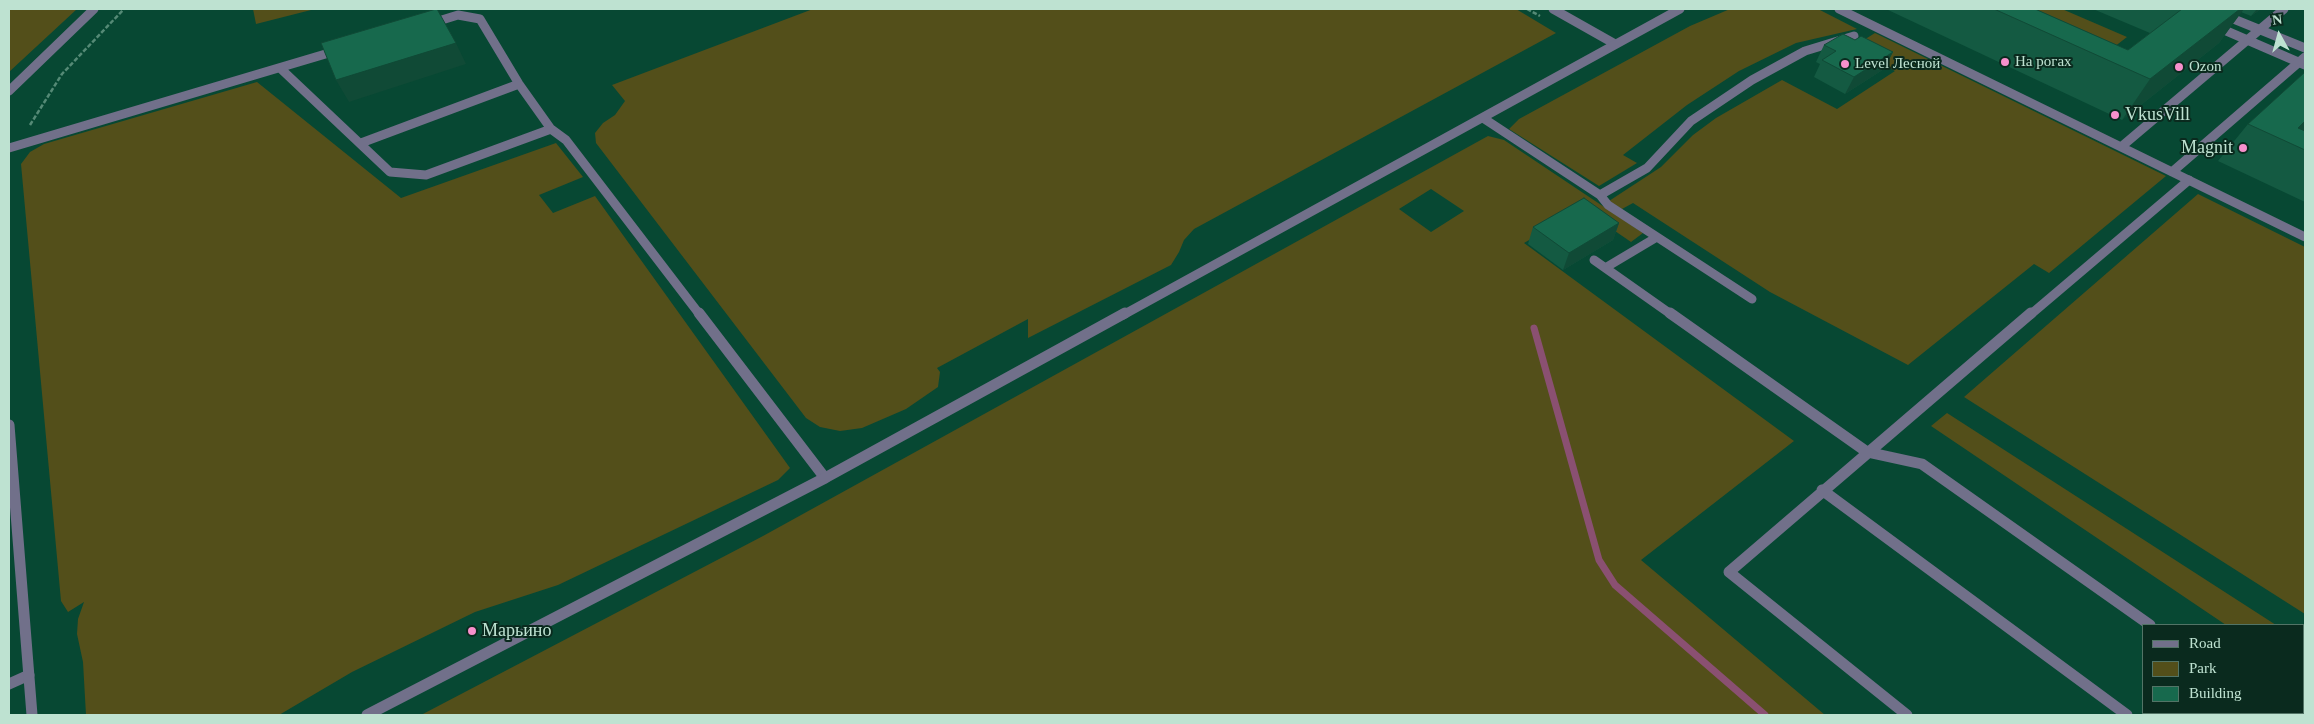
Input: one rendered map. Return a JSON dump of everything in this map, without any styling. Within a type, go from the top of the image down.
[{"type":"street","points":[[9,91],[94,9]]},
{"type":"street","points":[[1553,9],[1615,44]]},
{"type":"street","points":[[367,715],[825,478],[1680,9]]},
{"type":"street","points":[[1839,9],[2305,237]]},
{"type":"street","points":[[2209,9],[2305,48]]},
{"type":"street","points":[[2121,147],[2284,9]]},
{"type":"street","points":[[421,26],[458,15],[480,19],[519,84],[551,130],[566,140],[825,478]]},
{"type":"street","points":[[2172,172],[2303,61],[2206,23]]},
{"type":"street","points":[[1600,195],[1647,168],[1691,121],[1752,80],[1805,51],[1854,36]]},
{"type":"street","points":[[9,148],[346,48]]},
{"type":"street","points":[[280,68],[390,172],[426,174],[551,130]]},
{"type":"street","points":[[361,143],[519,84]]},
{"type":"street","points":[[1483,118],[1600,195],[1608,205],[1752,299]]},
{"type":"street","points":[[1907,715],[1729,572],[1822,490],[2189,180]]},
{"type":"street","points":[[1605,268],[1657,237]]},
{"type":"street","points":[[1594,260],[1867,452],[1922,464],[2149,624]]},
{"type":"street","points":[[9,424],[11,489],[32,715]]},
{"type":"street","points":[[1822,490],[2127,715]]},
{"type":"street","points":[[9,684],[29,675]]},
{"type":"path","points":[[18,145],[62,74],[124,9]]},
{"type":"green space","points":[[9,9],[77,9],[9,72]]},
{"type":"green space","points":[[253,9],[315,9],[256,24]]},
{"type":"green space","points":[[813,9],[1516,9],[1556,33],[1194,229],[1184,240],[1171,265],[1028,338],[1028,319],[937,368],[940,372],[938,387],[906,409],[862,428],[840,431],[820,427],[806,418],[596,143],[595,133],[603,123],[615,115],[625,101],[612,85]]},
{"type":"green space","points":[[1730,9],[1818,9],[1857,29],[1796,43],[1739,71],[1687,105],[1623,155],[1637,163],[1599,186],[1509,129],[1519,119],[1690,26]]},
{"type":"green space","points":[[1987,9],[2062,9],[2127,37],[2087,68]]},
{"type":"green space","points":[[1875,33],[2166,176],[2049,273],[2034,264],[1908,365],[1770,292],[1633,203],[1622,209],[1609,201],[1661,167],[1693,135],[1716,118],[1782,80],[1837,109],[1895,71],[1851,48]]},
{"type":"green space","points":[[257,82],[401,198],[556,143],[583,177],[539,195],[553,213],[595,196],[790,468],[778,480],[558,585],[475,612],[352,672],[279,715],[86,715],[83,662],[77,634],[78,619],[84,602],[68,612],[61,601],[21,164],[30,152],[44,144]]},
{"type":"green space","points":[[1488,136],[1504,140],[1643,233],[1631,242],[1583,209],[1524,243],[1794,441],[1641,560],[1825,715],[421,715],[763,536]],"holes":[[[1431,189],[1464,211],[1431,232],[1399,209]]]},
{"type":"green space","points":[[2198,194],[2305,247],[2305,614],[1964,397]]},
{"type":"green space","points":[[1947,413],[2274,624],[2225,624],[1931,426]]},
{"type":"green space","points":[[2305,644],[2305,715],[2263,715],[2304,714]]},
{"type":"building","points":[[437,9],[456,43],[336,80],[321,43]]},
{"type":"building","points":[[1994,9],[2035,9],[2128,50],[2182,9],[2240,9],[2150,79]]},
{"type":"building","points":[[1843,34],[1855,40],[1861,36],[1893,52],[1854,77],[1822,60],[1836,51],[1824,45]]},
{"type":"building","points":[[2305,72],[2305,121],[2298,128],[2305,131],[2305,150],[2248,124]]},
{"type":"building","points":[[1584,198],[1619,223],[1569,253],[1533,227]]},
{"type":"waterway","points":[[1534,328],[1599,560],[1615,585],[1765,715]]},
{"type":"place","name":"На рогах","points":[[2005,62]]},
{"type":"place","name":"Level Лесной","points":[[1845,64]]},
{"type":"place","name":"Ozon","points":[[2179,67]]},
{"type":"place","name":"VkusVill","points":[[2115,115]]},
{"type":"place","name":"Magnit","points":[[2243,148]]},
{"type":"place","name":"Марьино","points":[[472,631]]}]
